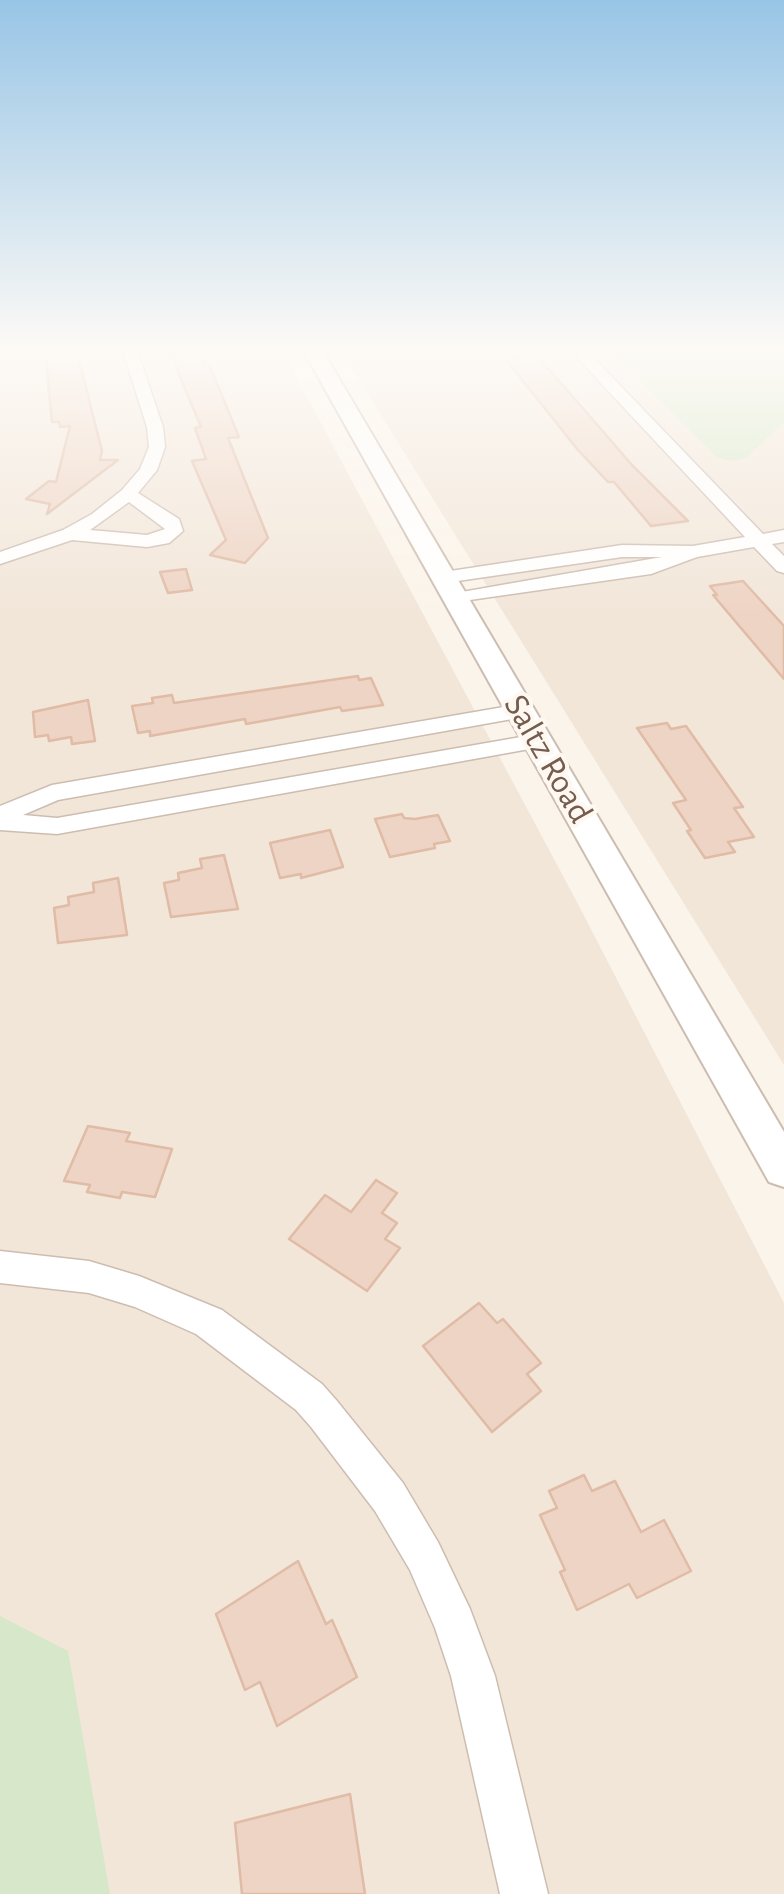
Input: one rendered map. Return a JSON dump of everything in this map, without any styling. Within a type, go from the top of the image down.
[{"type":"street","points":[[0,558],[70,534],[128,494],[148,470],[157,447],[154,436]]},
{"type":"street","name":"Saltz Road","points":[[363,436],[784,1169]]},
{"type":"street","points":[[660,436],[784,567]]},
{"type":"street","points":[[70,534],[147,541],[162,539],[174,531],[174,523],[128,494]]},
{"type":"street","points":[[450,588],[650,568],[693,552],[784,536]]},
{"type":"street","points":[[0,819],[52,792],[521,711]]},
{"type":"street","points":[[0,819],[57,826],[538,741]]},
{"type":"street","points":[[178,771],[186,804]]},
{"type":"street","points":[[0,1266],[89,1277],[138,1292],[209,1322],[309,1397],[324,1414],[389,1497],[424,1556],[455,1624],[473,1676],[524,1894]]},
{"type":"shaded area","points":[[0,436],[328,436],[578,904],[784,1303],[784,1894],[0,1894]]},
{"type":"shaded area","points":[[394,436],[784,436],[784,1065]]},
{"type":"green space","points":[[696,436],[769,436],[746,458],[718,458]]},
{"type":"green space","points":[[0,1616],[68,1651],[110,1894],[0,1894]]},
{"type":"building","points":[[67,436],[98,436],[100,460],[118,460],[47,514],[50,504],[26,499],[49,481],[56,482]]},
{"type":"building","points":[[198,436],[239,436],[228,438],[268,538],[245,563],[210,555],[226,540],[192,461],[206,459]]},
{"type":"building","points":[[567,436],[607,436],[688,521],[651,526],[614,482],[608,482]]},
{"type":"building","points":[[186,569],[192,590],[168,593],[160,572]]},
{"type":"building","points":[[743,581],[784,626],[784,679],[713,595],[717,595],[710,586]]},
{"type":"building","points":[[358,676],[359,680],[371,678],[383,705],[342,711],[340,707],[246,724],[245,719],[150,736],[150,731],[138,733],[132,706],[172,695],[174,703]]},
{"type":"building","points":[[88,700],[95,741],[72,744],[71,737],[49,741],[48,735],[35,737],[33,712]]},
{"type":"building","points":[[667,723],[671,729],[686,726],[743,807],[734,808],[754,837],[728,842],[735,852],[705,858],[687,831],[691,830],[673,803],[686,800],[637,728]]},
{"type":"building","points":[[402,814],[404,818],[415,819],[438,815],[450,841],[390,857],[375,819]]},
{"type":"building","points":[[330,830],[343,867],[301,878],[301,874],[280,878],[270,843]]},
{"type":"building","points":[[224,855],[238,909],[171,917],[164,883],[179,880],[178,873],[202,868],[200,859]]},
{"type":"building","points":[[118,878],[127,935],[58,943],[54,908],[69,905],[68,897],[94,892],[93,883]]},
{"type":"building","points":[[88,1126],[130,1133],[126,1141],[172,1149],[155,1197],[122,1192],[120,1198],[87,1192],[90,1185],[64,1181]]},
{"type":"building","points":[[376,1180],[397,1193],[382,1213],[397,1223],[385,1239],[400,1248],[367,1291],[289,1239],[325,1195],[351,1212]]},
{"type":"building","points":[[479,1303],[497,1323],[503,1319],[541,1363],[527,1374],[541,1391],[492,1432],[423,1346]]},
{"type":"building","points":[[584,1475],[592,1491],[615,1481],[641,1532],[664,1520],[691,1571],[637,1598],[629,1584],[577,1610],[560,1572],[565,1570],[540,1515],[557,1508],[549,1491]]},
{"type":"building","points":[[298,1561],[326,1624],[332,1620],[357,1677],[277,1726],[260,1682],[245,1690],[216,1614]]},
{"type":"building","points":[[350,1794],[365,1894],[242,1894],[235,1823]]}]
